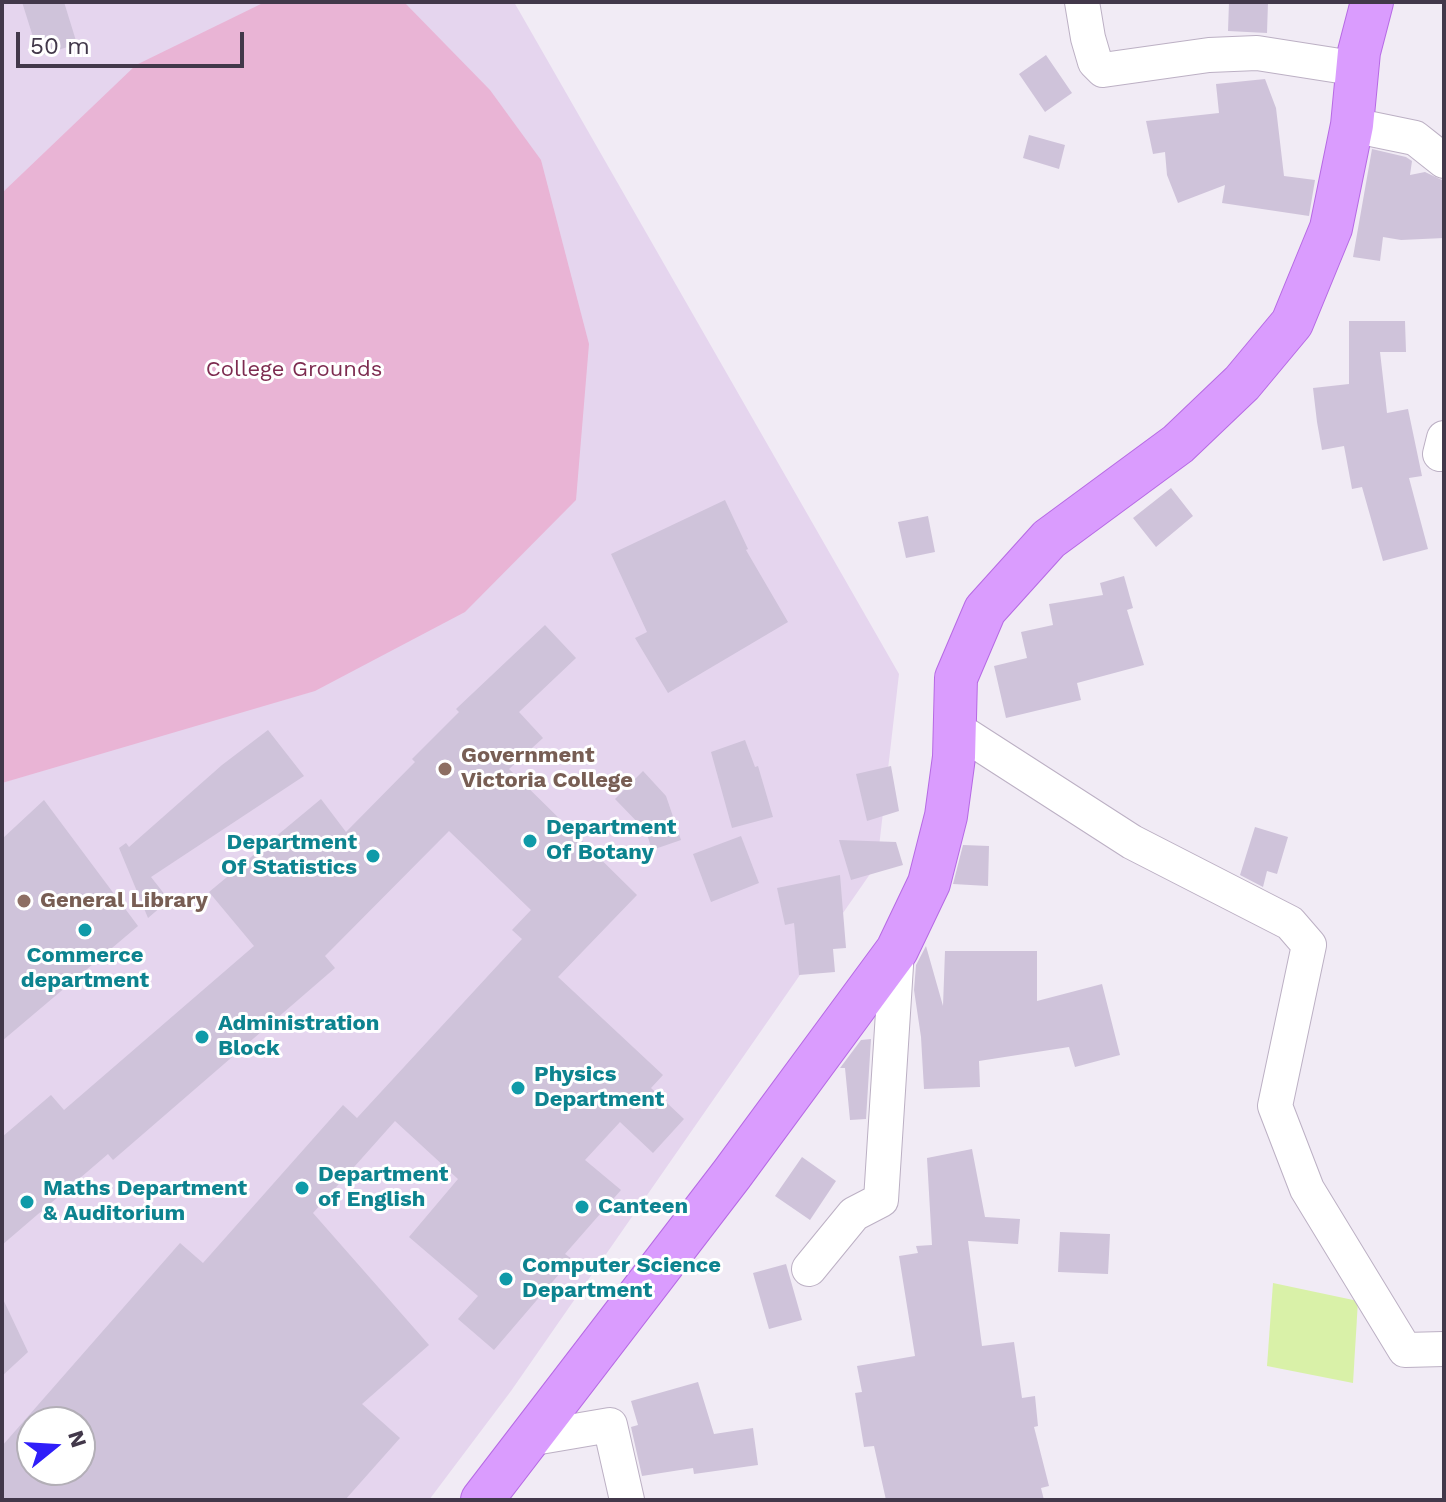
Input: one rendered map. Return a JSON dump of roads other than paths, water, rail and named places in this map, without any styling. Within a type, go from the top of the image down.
[{"type":"main road","points":[[482,1500],[732,1174],[897,950],[929,883],[946,816],[954,757],[956,678],[985,610],[1049,539],[1178,444],[1242,383],[1292,323],[1331,228],[1352,125],[1359,52],[1372,2]]},
{"type":"street","points":[[1082,2],[1095,62],[1103,70],[1209,55],[1257,53],[1359,69]]},
{"type":"street","points":[[1352,125],[1415,138],[1444,161]]},
{"type":"street","points":[[955,728],[1132,842],[1290,923],[1309,945],[1275,1106],[1307,1189],[1405,1350],[1444,1349]]},
{"type":"street","points":[[809,1269],[854,1214],[881,1200],[897,950]]},
{"type":"street","points":[[528,1439],[610,1425],[627,1500]]},
{"type":"place","name":"Government Victoria College","points":[[445,769]]},
{"type":"place","name":"Department Of Botany","points":[[530,841]]},
{"type":"place","name":"Department Of Statistics","points":[[373,856]]},
{"type":"place","name":"General Library","points":[[24,901]]},
{"type":"place","name":"Commerce department","points":[[85,930]]},
{"type":"place","name":"Administration Block","points":[[202,1037]]},
{"type":"place","name":"Physics Department","points":[[518,1088]]},
{"type":"place","name":"Department of English","points":[[302,1188]]},
{"type":"place","name":"Maths Department & Auditorium","points":[[27,1202]]},
{"type":"place","name":"Canteen","points":[[582,1207]]},
{"type":"place","name":"Computer Science Department","points":[[506,1279]]},
{"type":"park label","name":"College Grounds","points":[[294,370]]}]
